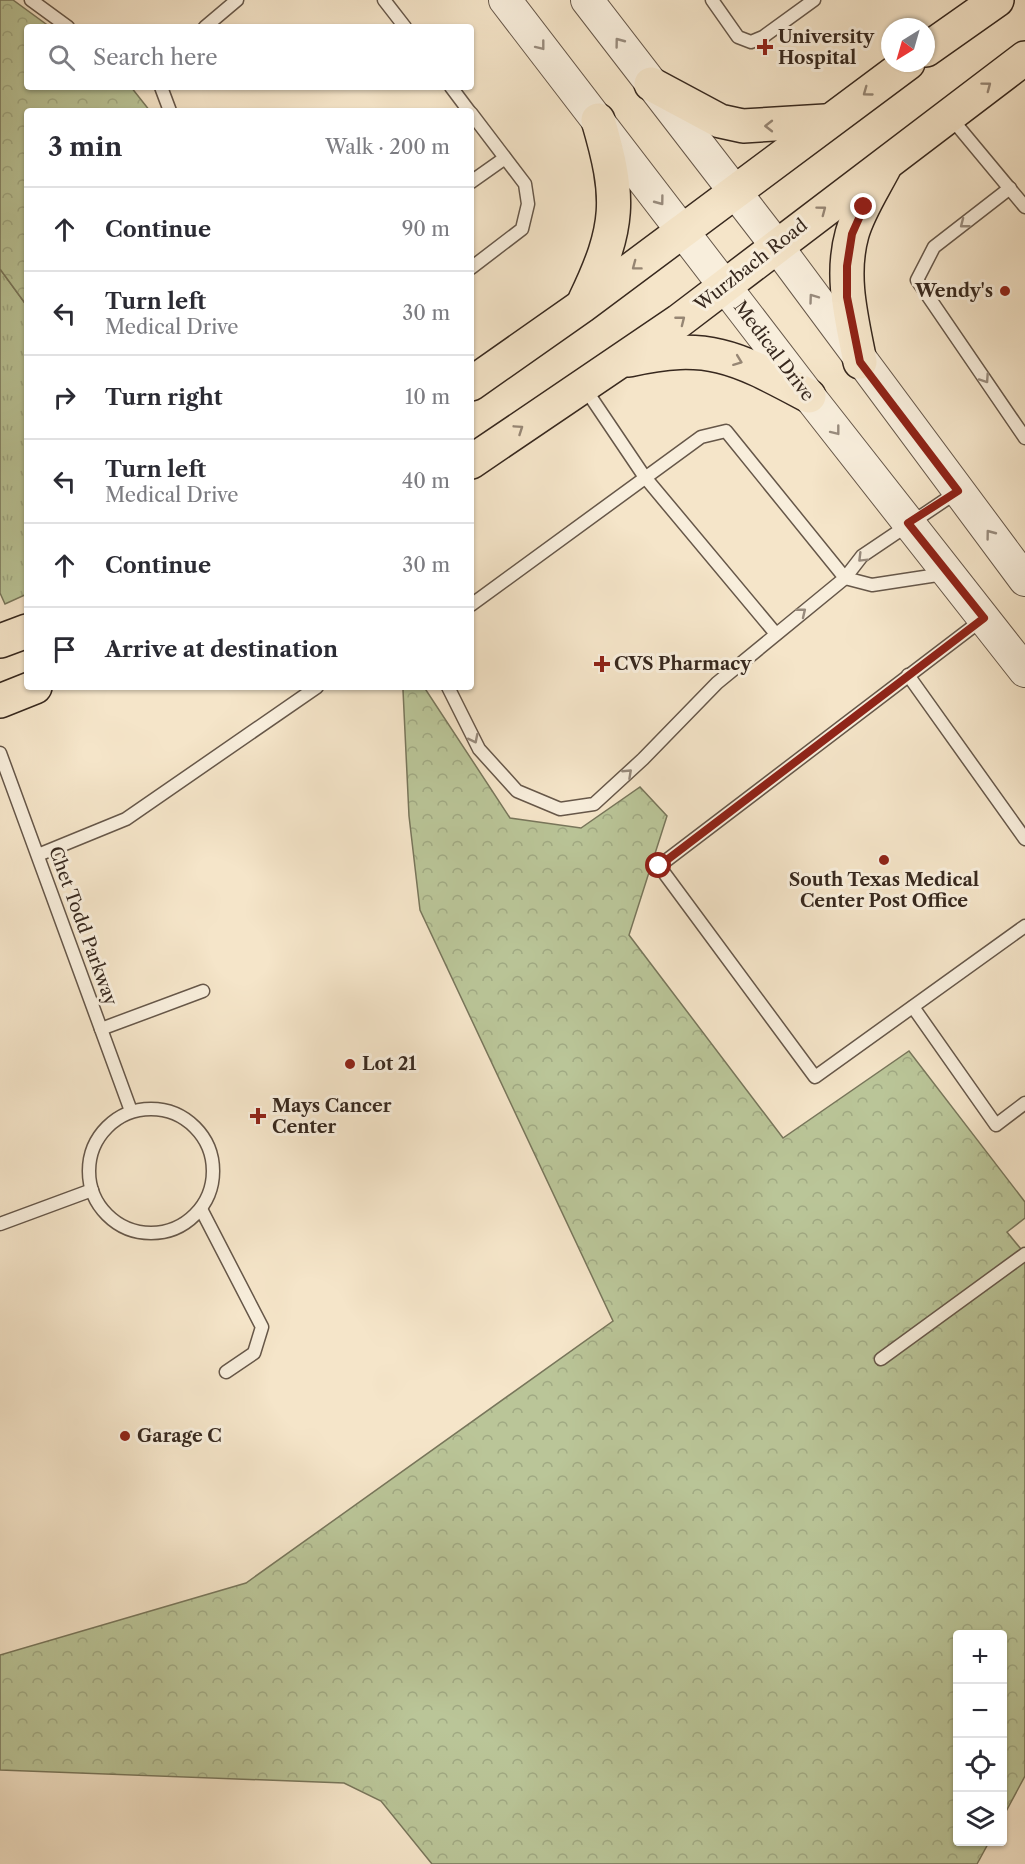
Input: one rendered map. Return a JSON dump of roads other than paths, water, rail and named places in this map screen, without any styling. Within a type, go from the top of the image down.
[{"type":"main road","points":[[935,44],[997,0]]},
{"type":"main road","name":"Wurzbach Road","points":[[474,460],[679,321],[948,114],[1025,58]]},
{"type":"main road","points":[[474,382],[582,306],[895,72]]},
{"type":"main road","points":[[651,84],[720,121],[743,126],[779,126],[827,121]]},
{"type":"main road","points":[[582,306],[604,261],[613,228],[612,166],[598,120]]},
{"type":"main road","points":[[860,362],[847,297],[847,266],[852,234],[889,159]]},
{"type":"main road","points":[[619,362],[660,353],[723,355],[743,362],[809,396]]},
{"type":"main road","points":[[0,641],[24,632]]},
{"type":"main road","points":[[0,701],[28,690]]},
{"type":"street","name":"Medical Drive","points":[[505,0],[809,396],[1025,671]]},
{"type":"street","points":[[586,0],[776,245],[860,362],[1025,580]]},
{"type":"lane","points":[[31,0],[64,24]]},
{"type":"lane","points":[[209,24],[237,0]]},
{"type":"lane","points":[[384,0],[403,24]]},
{"type":"lane","points":[[712,0],[738,37],[751,42],[763,37],[814,0]]},
{"type":"lane","points":[[162,90],[169,108]]},
{"type":"lane","points":[[453,90],[467,108]]},
{"type":"lane","points":[[948,114],[1025,207]]},
{"type":"lane","points":[[474,117],[525,184],[528,204],[522,229],[474,266]]},
{"type":"lane","points":[[474,180],[505,158]]},
{"type":"lane","points":[[1010,188],[934,247],[917,280],[1025,438]]},
{"type":"lane","points":[[583,386],[644,476],[776,634]]},
{"type":"lane","points":[[474,604],[644,476],[701,437],[726,431],[845,578],[872,585],[948,573]]},
{"type":"lane","points":[[450,690],[479,749],[517,791],[560,809],[594,804],[643,759],[717,683],[845,578],[862,556],[958,491]]},
{"type":"lane","points":[[984,618],[659,866],[815,1077],[1025,926]]},
{"type":"lane","points":[[908,675],[1025,839]]},
{"type":"lane","points":[[38,855],[126,819],[313,690]]},
{"type":"lane","name":"Chet Todd Parkway","points":[[0,753],[131,1111]]},
{"type":"lane","points":[[101,1029],[203,990]]},
{"type":"lane","points":[[913,1007],[996,1125],[1025,1104]]},
{"type":"lane","points":[[150,1108],[170,1112],[188,1120],[202,1134],[211,1152],[214,1172],[210,1191],[201,1209],[187,1223],[169,1231],[148,1233],[126,1229],[108,1217],[95,1200],[88,1179],[90,1158],[98,1138],[112,1122],[131,1111],[150,1108]]},
{"type":"lane","points":[[1,1221],[92,1190]]},
{"type":"lane","points":[[201,1209],[262,1327],[254,1353],[226,1372]]},
{"type":"lane","points":[[881,1359],[1025,1254]]},
{"type":"place","name":"University Hospital","points":[[765,47]]},
{"type":"place","name":"Wendy's","points":[[1005,291]]},
{"type":"place","name":"CVS Pharmacy","points":[[602,664]]},
{"type":"place","name":"South Texas Medical Center Post Office","points":[[884,860]]},
{"type":"place","name":"Lot 21","points":[[350,1064]]},
{"type":"place","name":"Mays Cancer Center","points":[[258,1116]]},
{"type":"place","name":"Garage C","points":[[125,1436]]}]
